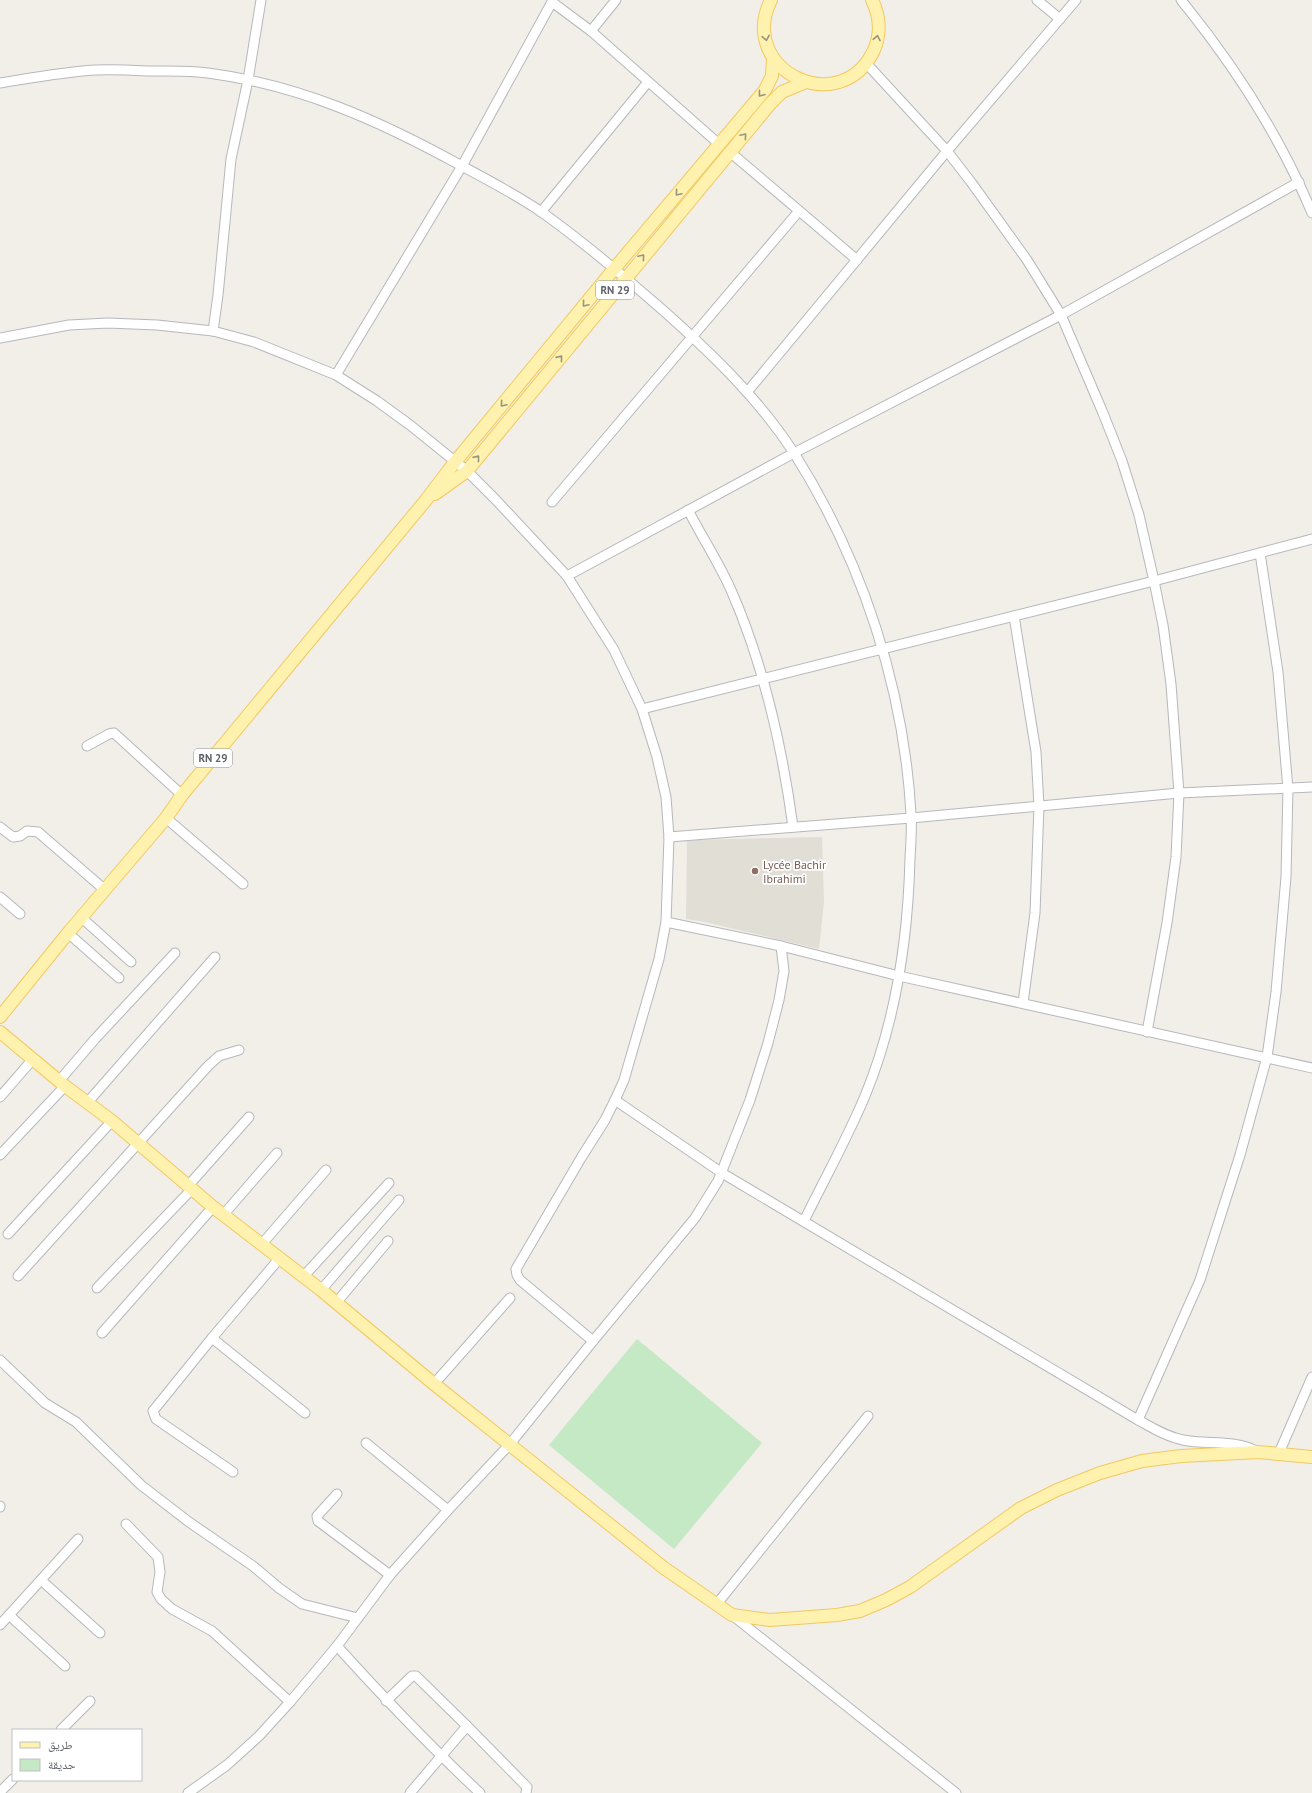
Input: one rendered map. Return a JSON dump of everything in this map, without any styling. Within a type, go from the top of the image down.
[{"type":"main road","points":[[771,0],[766,12],[764,28],[767,44],[773,58],[791,76],[806,82],[828,84],[842,80],[855,73],[866,63],[873,51],[878,37],[878,18],[874,3]]},
{"type":"main road","name":"RN 29","points":[[0,1017],[68,933],[166,818],[182,795],[426,500],[455,462],[614,269],[765,90],[772,76],[773,58]]},
{"type":"main road","name":"RN 29","points":[[426,500],[467,471],[625,278],[782,92],[806,82]]},
{"type":"main road","points":[[0,1032],[87,1103],[112,1121],[213,1207],[321,1290],[434,1384],[664,1568],[732,1615],[770,1620],[837,1615],[860,1611],[886,1600],[910,1587],[1021,1508],[1057,1490],[1100,1473],[1142,1461],[1181,1456],[1258,1452],[1312,1457]]},
{"type":"street","points":[[213,331],[218,295],[231,159],[248,80],[261,0]]},
{"type":"street","points":[[591,31],[616,0]]},
{"type":"street","points":[[1037,0],[1060,19]]},
{"type":"street","points":[[748,391],[947,151],[1076,0]]},
{"type":"street","points":[[1180,0],[1208,33],[1236,74],[1299,182],[1312,213]]},
{"type":"street","points":[[336,375],[462,166],[552,1],[591,31],[719,144]]},
{"type":"street","points":[[866,63],[947,151],[996,214],[1061,315],[1122,461],[1139,515],[1154,581],[1171,684],[1179,793],[1176,857],[1167,923],[1147,1032]]},
{"type":"street","points":[[0,83],[96,70],[205,72],[272,85],[341,107],[418,142],[541,212],[625,278],[693,338],[748,391],[794,453],[818,495],[841,541],[859,582],[882,649],[901,726],[908,775],[911,818],[909,892],[900,976],[884,1040],[865,1096],[804,1221]]},
{"type":"street","points":[[541,212],[648,82]]},
{"type":"street","points":[[730,152],[857,260]]},
{"type":"street","points":[[567,576],[794,453],[1061,315],[1299,182]]},
{"type":"street","points":[[552,502],[693,338],[799,211]]},
{"type":"street","points":[[0,338],[69,325],[108,323],[157,325],[213,331],[254,342],[336,375],[377,401],[410,425],[467,471],[567,576],[614,650],[642,709],[657,757],[664,791],[669,837],[666,922],[659,959],[624,1080],[605,1120],[516,1270],[520,1280],[593,1341]]},
{"type":"street","points":[[688,510],[730,589],[754,649],[763,679],[785,774],[793,827]]},
{"type":"street","points":[[642,709],[1154,581],[1312,539]]},
{"type":"street","points":[[1138,1420],[1200,1280],[1235,1170],[1267,1057],[1276,992],[1286,877],[1288,789],[1278,672],[1260,553]]},
{"type":"street","points":[[1014,616],[1036,752],[1039,806],[1035,913],[1023,1003]]},
{"type":"street","points":[[87,746],[109,734],[114,733],[182,795]]},
{"type":"street","points":[[669,837],[911,818],[1179,793],[1312,787]]},
{"type":"street","points":[[166,818],[243,884]]},
{"type":"street","points":[[0,827],[13,837],[20,836],[27,830],[38,832],[104,890]]},
{"type":"street","points":[[0,897],[20,914]]},
{"type":"street","points":[[82,918],[131,962]]},
{"type":"street","points":[[666,922],[781,946],[900,976],[1312,1068]]},
{"type":"street","points":[[68,933],[119,978]]},
{"type":"street","points":[[188,1793],[227,1765],[259,1736],[290,1702],[337,1646],[390,1575],[510,1444],[695,1218],[709,1198],[722,1173],[750,1100],[768,1043],[779,1000],[784,970],[781,946]]},
{"type":"street","points":[[0,1155],[62,1083],[95,1038],[175,953]]},
{"type":"street","points":[[87,1103],[215,957]]},
{"type":"street","points":[[18,1276],[208,1066],[219,1056],[239,1050]]},
{"type":"street","points":[[0,1097],[33,1060]]},
{"type":"street","points":[[615,1100],[722,1173],[1138,1420],[1174,1438],[1195,1442],[1241,1446],[1258,1452]]},
{"type":"street","points":[[97,1288],[190,1187],[249,1117]]},
{"type":"street","points":[[8,1234],[112,1121]]},
{"type":"street","points":[[224,1214],[277,1153]]},
{"type":"street","points":[[261,1245],[326,1170]]},
{"type":"street","points":[[303,1277],[389,1183]]},
{"type":"street","points":[[321,1290],[399,1200]]},
{"type":"street","points":[[102,1333],[213,1207]]},
{"type":"street","points":[[336,1303],[388,1241]]},
{"type":"street","points":[[233,1472],[156,1419],[153,1411],[279,1259]]},
{"type":"street","points":[[434,1384],[510,1298]]},
{"type":"street","points":[[212,1338],[305,1412]]},
{"type":"street","points":[[0,1360],[45,1403],[76,1422],[141,1485],[189,1522],[253,1566],[279,1588],[302,1604],[358,1618]]},
{"type":"street","points":[[1279,1453],[1312,1378]]},
{"type":"street","points":[[716,1605],[868,1416]]},
{"type":"street","points":[[366,1443],[448,1510]]},
{"type":"street","points":[[337,1494],[320,1511],[317,1516],[318,1521],[390,1575]]},
{"type":"street","points":[[126,1524],[158,1557],[160,1572],[157,1592],[161,1599],[172,1609],[212,1631],[290,1702]]},
{"type":"street","points":[[0,1625],[78,1539]]},
{"type":"street","points":[[41,1580],[100,1632]]},
{"type":"street","points":[[9,1615],[65,1666]]},
{"type":"street","points":[[732,1615],[956,1793]]},
{"type":"street","points":[[337,1646],[386,1701],[480,1793]]},
{"type":"street","points":[[386,1701],[412,1676],[416,1676],[527,1787],[526,1793]]},
{"type":"street","points":[[62,1729],[90,1701]]},
{"type":"street","points":[[410,1793],[467,1726]]},
{"type":"street","points":[[0,1792],[12,1780]]},
{"type":"shaded area","name":"Lycée Bachir Ibrahimi","points":[[822,837],[824,902],[819,949],[705,922],[686,919],[687,840]]},
{"type":"green space","points":[[637,1339],[762,1443],[674,1549],[549,1445]]},
{"type":"place","name":"Lycée Bachir Ibrahimi","points":[[755,871]]}]
